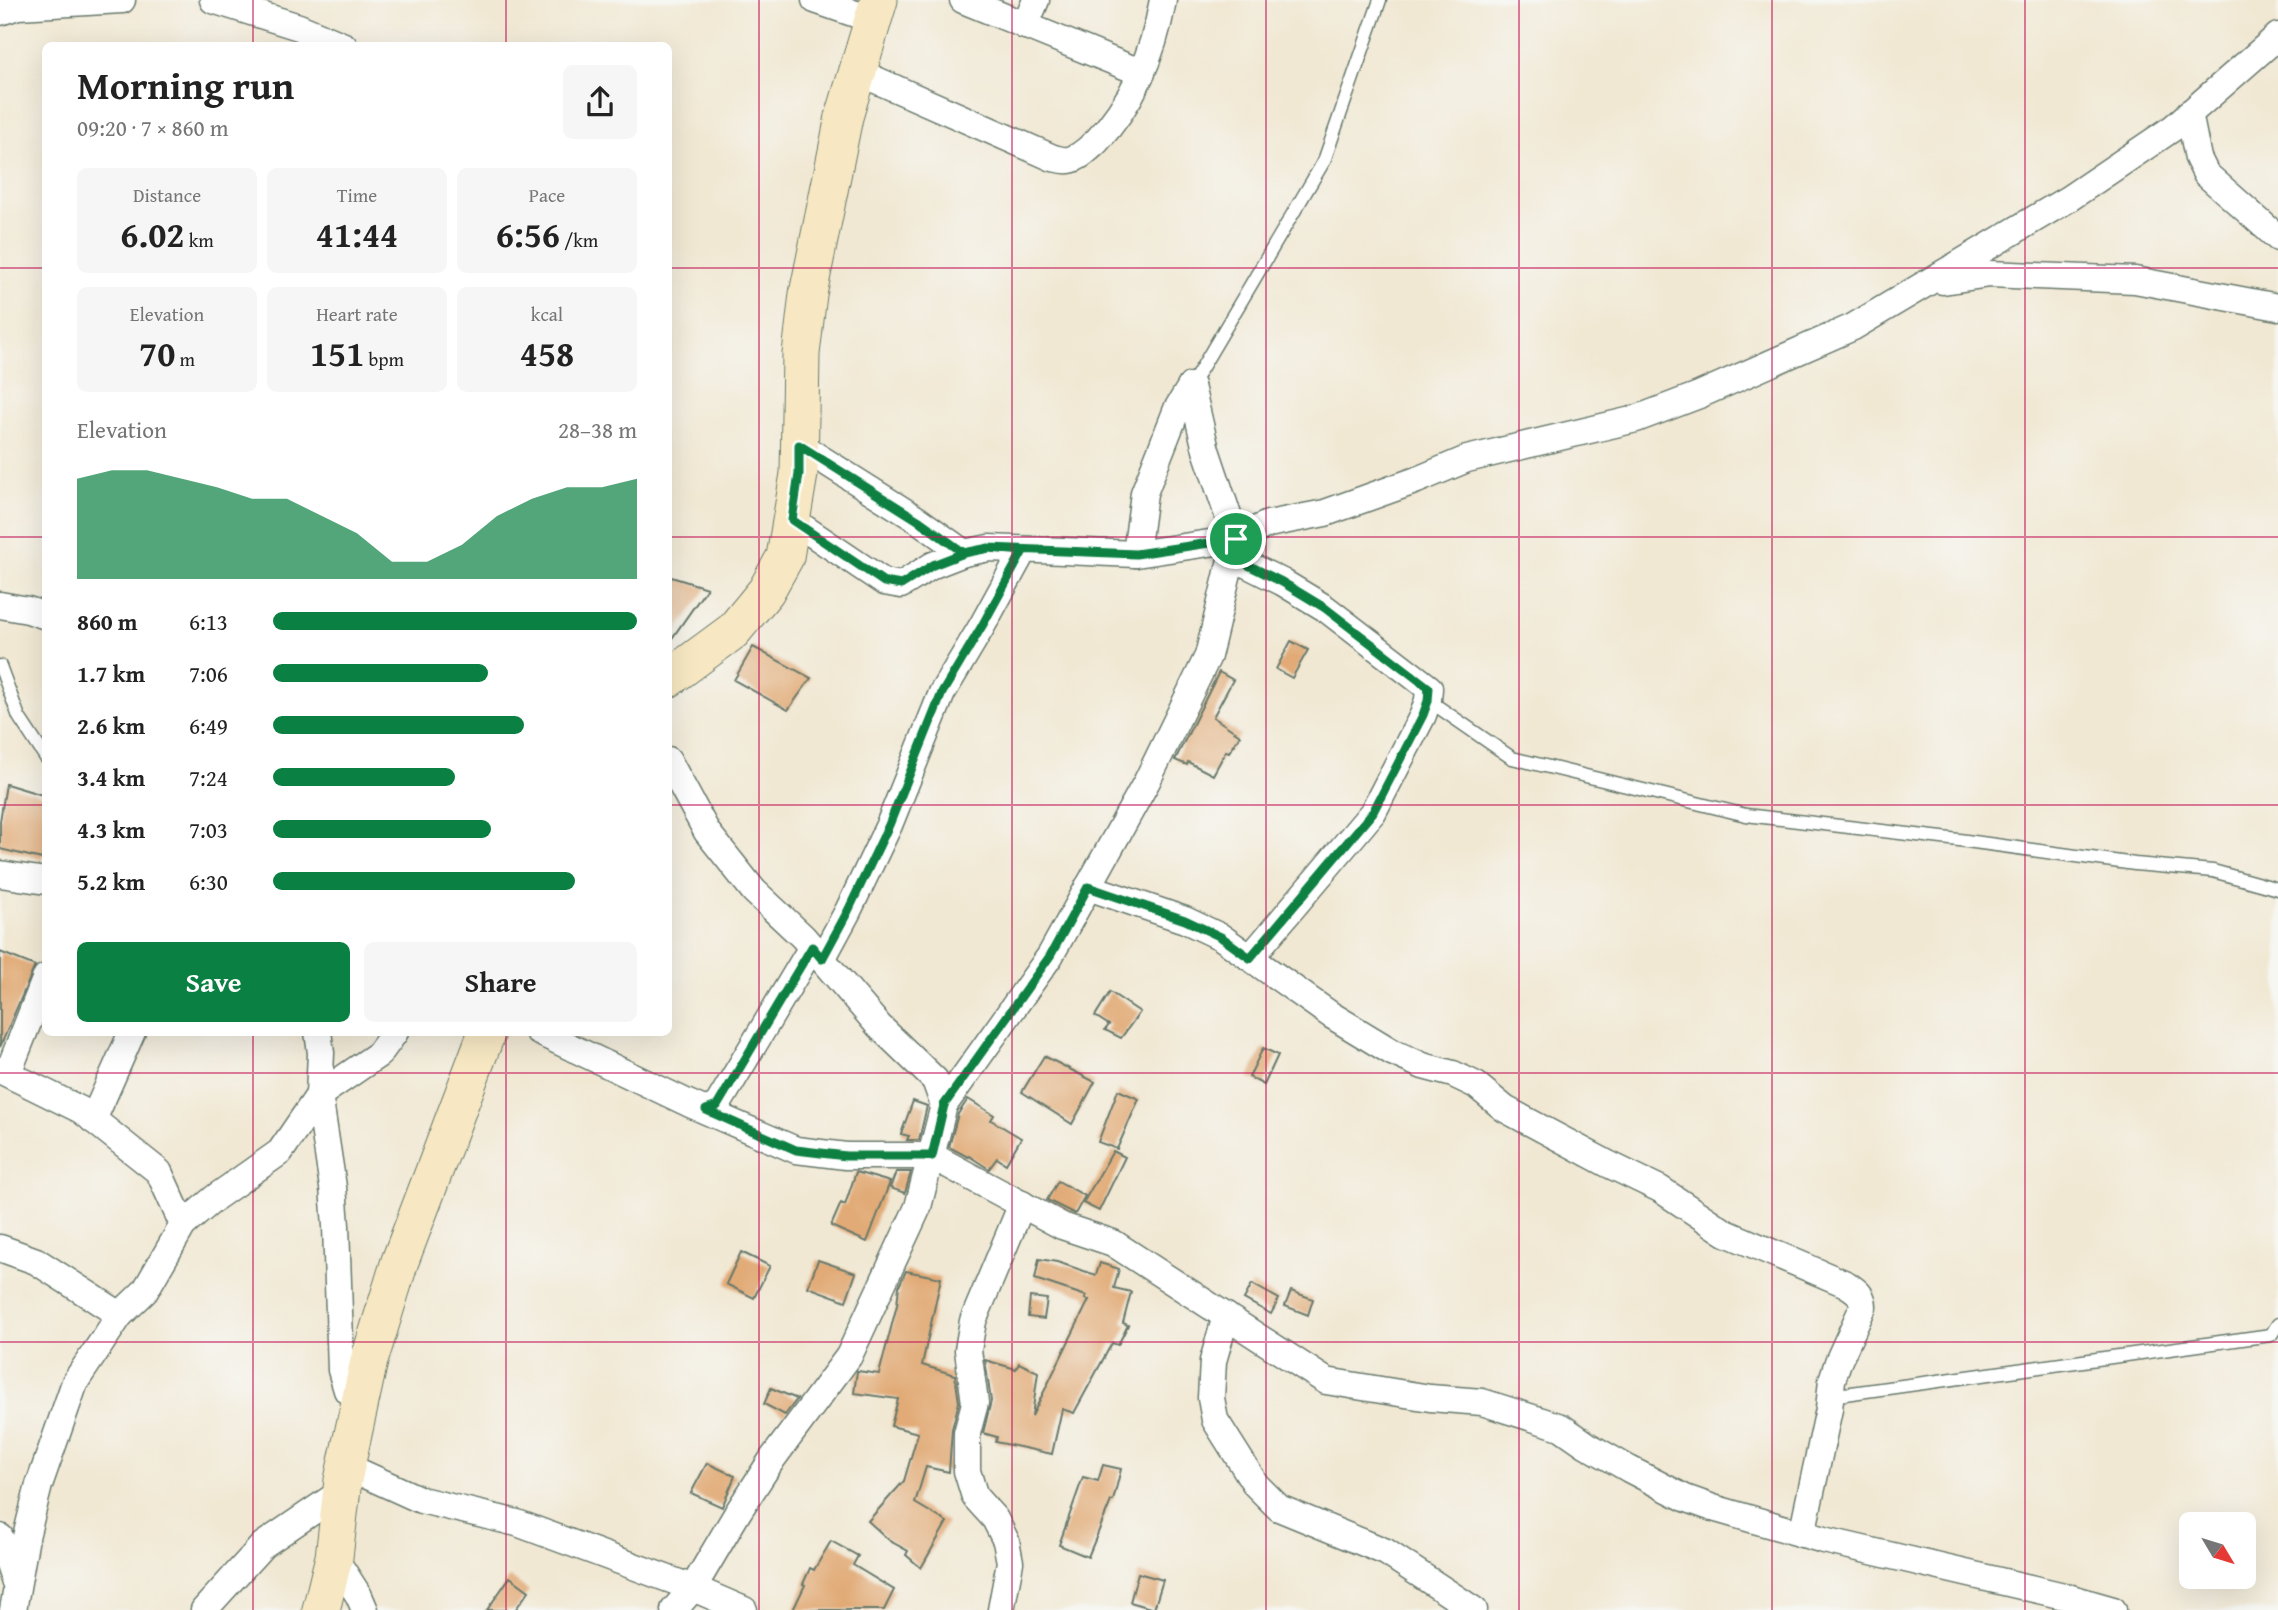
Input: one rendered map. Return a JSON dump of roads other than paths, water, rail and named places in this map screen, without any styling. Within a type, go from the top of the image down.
[{"type":"street","points":[[0,12],[19,6],[119,0]]},
{"type":"street","points":[[218,0],[296,36],[325,42]]},
{"type":"street","points":[[672,676],[733,631],[766,591],[785,557],[799,474],[801,354],[808,294],[844,117],[876,10],[815,0]]},
{"type":"street","points":[[963,0],[1142,73]]},
{"type":"street","points":[[1025,26],[1036,0]]},
{"type":"street","points":[[858,72],[1053,158],[1068,161],[1085,153],[1112,125],[1142,73],[1158,30],[1163,0]]},
{"type":"street","points":[[792,520],[884,582],[901,585],[933,565],[964,553],[989,548],[1136,554],[1234,548],[1268,524],[1325,513],[1467,459],[1636,419],[1699,395],[1853,327],[1929,283],[2068,199],[2173,128],[2278,36]]},
{"type":"street","points":[[2189,113],[2198,158],[2206,174],[2278,238]]},
{"type":"street","points":[[1929,283],[1989,274],[2135,280],[2278,307]]},
{"type":"street","points":[[674,1610],[693,1588],[773,1458],[849,1356],[918,1207],[944,1105],[1050,956],[1147,781],[1208,656],[1234,548],[1191,386]]},
{"type":"street","points":[[1136,554],[1144,493],[1177,410],[1191,386]]},
{"type":"street","points":[[799,445],[918,520],[964,553]]},
{"type":"street","points":[[1234,548],[1325,608],[1429,688],[1428,701],[1373,812],[1250,958]]},
{"type":"street","points":[[706,1110],[717,1106],[817,953],[848,911],[889,825],[942,693],[1023,551]]},
{"type":"street","points":[[0,605],[42,615]]},
{"type":"street","points":[[672,768],[707,832],[754,891],[817,953],[879,1026],[935,1080],[944,1105]]},
{"type":"street","points":[[0,874],[42,880]]},
{"type":"street","points":[[1088,887],[1185,920],[1221,937],[1331,1015],[1392,1052],[1476,1085],[1505,1109],[1660,1189],[1727,1233],[1846,1284],[1860,1294],[1864,1307],[1838,1362],[1802,1534]]},
{"type":"street","points":[[42,986],[2,1071],[81,1110],[159,1172],[183,1225]]},
{"type":"street","points":[[93,1120],[130,1036]]},
{"type":"street","points":[[319,1036],[321,1053],[318,1095],[333,1186],[341,1370],[347,1390],[361,1398]]},
{"type":"street","points":[[15,1599],[39,1485],[75,1382],[120,1315],[145,1291],[183,1225],[216,1197],[280,1152],[318,1095],[379,1054],[392,1036]]},
{"type":"street","points":[[321,1610],[334,1557],[344,1479],[369,1361],[400,1261],[484,1036]]},
{"type":"street","points":[[548,1036],[796,1150],[846,1156],[932,1156],[1062,1226],[1113,1243],[1326,1381],[1430,1398],[1482,1402],[1562,1427],[1587,1445],[1685,1498],[1802,1534],[2113,1610]]},
{"type":"street","points":[[1001,1610],[1010,1562],[1006,1541],[995,1519],[975,1497],[967,1471],[967,1433],[975,1403],[968,1350],[973,1321],[1022,1205]]},
{"type":"street","points":[[0,1248],[36,1261],[120,1315]]},
{"type":"street","points":[[1226,1317],[1213,1362],[1211,1398],[1215,1420],[1256,1485],[1279,1508],[1386,1552],[1474,1610]]},
{"type":"street","points":[[344,1479],[517,1524],[693,1588],[744,1610]]},
{"type":"street","points":[[204,1610],[263,1545],[344,1479]]},
{"type":"street","points":[[0,1537],[15,1599]]},
{"type":"street","points":[[334,1557],[359,1595],[365,1610]]},
{"type":"lane","points":[[1191,386],[1324,161],[1380,0]]},
{"type":"lane","points":[[0,667],[19,717],[42,752]]},
{"type":"lane","points":[[1428,701],[1512,758],[1745,815],[2135,864],[2213,871],[2278,889]]},
{"type":"lane","points":[[1830,1396],[2271,1335],[2278,1324]]}]
